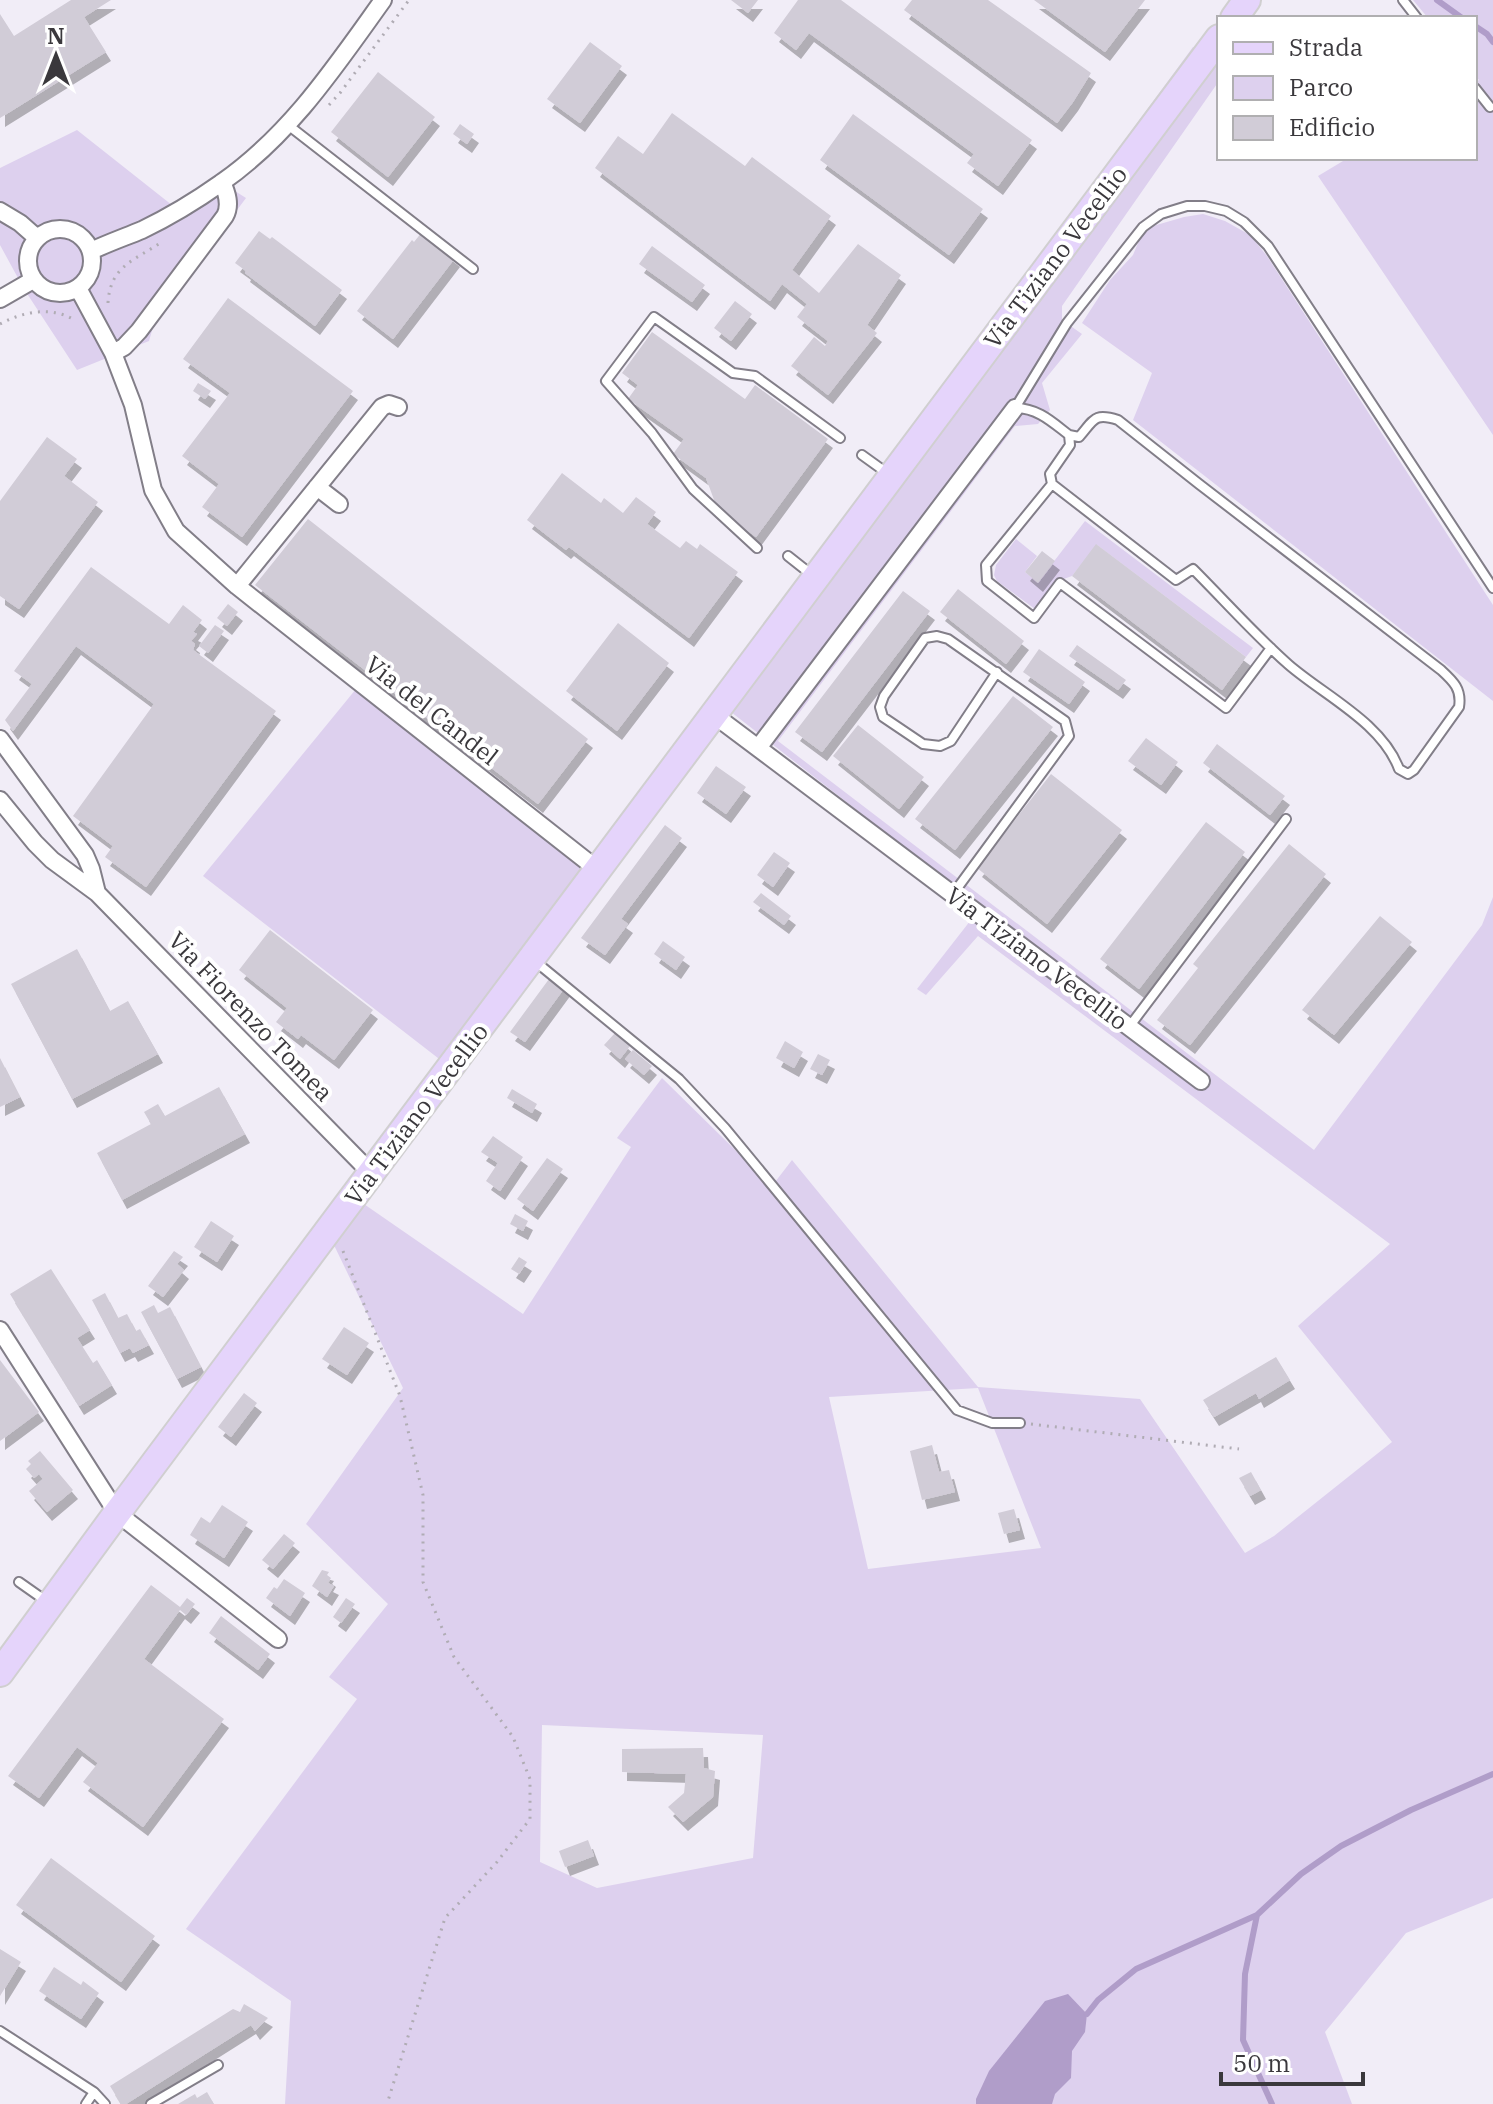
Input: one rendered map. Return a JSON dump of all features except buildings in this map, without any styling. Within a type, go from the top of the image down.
[{"type":"main road","name":"Via Tiziano Vecellio","points":[[0,1673],[1217,41]]},
{"type":"street","points":[[91,251],[144,229],[222,182],[259,152],[288,125],[317,91],[383,0]]},
{"type":"street","points":[[113,353],[124,347],[139,331],[225,216],[228,200],[222,182]]},
{"type":"street","points":[[0,211],[37,238]]},
{"type":"street","points":[[62,229],[80,236],[91,251],[92,265],[88,278],[78,288],[59,294],[40,287],[33,280],[27,263],[31,246],[37,238],[62,229]]},
{"type":"street","points":[[0,299],[33,280]]},
{"type":"street","name":"Via del Candel","points":[[78,288],[113,353],[133,405],[153,490],[176,531],[237,586],[598,870]]},
{"type":"street","points":[[237,586],[382,407],[389,404],[398,407]]},
{"type":"street","points":[[758,748],[1015,408]]},
{"type":"street","points":[[317,487],[339,504]]},
{"type":"street","name":"Via Tiziano Vecellio","points":[[714,715],[1201,1081]]},
{"type":"street","name":"Via Fiorenzo Tomea","points":[[0,739],[85,855],[97,893]]},
{"type":"street","name":"Via Fiorenzo Tomea","points":[[0,800],[35,843],[52,860],[97,893],[371,1173]]},
{"type":"street","points":[[0,1330],[117,1513],[278,1639]]},
{"type":"lane","points":[[1403,0],[1415,16]]},
{"type":"lane","points":[[1477,91],[1490,107]]},
{"type":"lane","points":[[288,125],[473,269]]},
{"type":"lane","points":[[1069,435],[1070,445],[1050,474],[1052,484],[1176,580],[1193,569],[1290,666],[1370,728],[1394,755],[1399,769],[1408,774],[1414,770],[1459,707],[1461,696],[1456,684],[1441,670],[1118,420],[1104,415],[1095,417],[1079,437],[1069,435],[1032,409],[1015,408],[1067,323],[1143,227],[1161,214],[1187,206],[1226,211],[1244,222],[1268,246],[1493,588]]},
{"type":"lane","points":[[757,548],[693,489],[652,433],[606,381],[654,317],[733,373],[755,376],[840,438]]},
{"type":"lane","points":[[862,455],[892,476]]},
{"type":"lane","points":[[1052,484],[986,565],[987,581],[1034,618],[1060,583],[1226,708],[1271,648]]},
{"type":"lane","points":[[788,556],[816,578]]},
{"type":"lane","points":[[953,894],[1069,736],[1065,721],[997,672],[948,639],[937,636],[925,638],[884,696],[880,707],[883,717],[923,744],[940,746],[951,741],[997,672]]},
{"type":"lane","points":[[1129,1027],[1286,819]]},
{"type":"lane","points":[[532,959],[679,1079],[725,1128],[957,1410],[992,1423],[1020,1423]]},
{"type":"lane","points":[[19,1582],[50,1604]]},
{"type":"lane","points":[[0,2031],[94,2092],[105,2104]]},
{"type":"lane","points":[[151,2104],[218,2065]]},
{"type":"lane","points":[[86,2104],[94,2092]]},
{"type":"path","points":[[0,324],[21,314],[41,311],[62,314],[80,324]]},
{"type":"path","points":[[333,1225],[400,1396],[423,1495],[423,1582],[454,1657],[513,1737],[530,1779],[530,1819],[497,1862],[445,1918],[387,2104]]},
{"type":"path","points":[[1020,1423],[1239,1449]]},
{"type":"green space","points":[[1413,0],[1493,0],[1493,435],[1318,176],[1345,160],[1477,160],[1477,16],[1426,16]]},
{"type":"green space","points":[[1193,47],[1217,66],[1217,84],[1062,306],[1062,320],[1082,334],[1042,383],[1050,410],[1038,424],[1015,426],[778,741],[1314,1150],[1482,925],[1493,897],[1493,1898],[1406,1933],[1325,2032],[1352,2104],[285,2104],[291,2001],[186,1929],[357,1699],[329,1677],[388,1604],[306,1524],[403,1388],[332,1241],[361,1202],[523,1314],[631,1147],[617,1138],[662,1078],[772,1186],[792,1160],[978,1387],[1140,1399],[1245,1553],[1274,1536],[1392,1442],[1298,1326],[1390,1244],[978,936],[926,995],[917,989],[981,907],[731,712],[719,692]],"holes":[[[978,1388],[1041,1548],[868,1569],[829,1397]],[[542,1725],[763,1735],[753,1858],[597,1888],[540,1862]]]},
{"type":"green space","points":[[77,130],[182,213],[227,186],[246,198],[155,320],[149,341],[77,370],[24,289],[0,245],[0,168]]},
{"type":"green space","points":[[1203,214],[1225,221],[1250,235],[1267,256],[1493,605],[1493,701],[1133,420],[1152,373],[1082,323],[1110,280],[1133,255],[1141,236],[1153,226]]},
{"type":"green space","points":[[1085,521],[1253,648],[1246,657],[1097,545],[1072,576],[1055,582],[1035,609],[997,581],[994,575],[996,565],[1016,539],[1037,556],[1025,572],[1038,582]]},
{"type":"green space","points":[[356,689],[604,878],[456,1072],[203,876]]},
{"type":"shaded area","points":[[1068,1994],[1087,2014],[1085,2032],[1072,2051],[1071,2078],[1055,2094],[1052,2104],[976,2104],[989,2071],[1045,2001]]},
{"type":"waterway","points":[[1437,0],[1459,16]]},
{"type":"waterway","points":[[1477,27],[1493,42]]},
{"type":"waterway","points":[[1272,2104],[1243,2040],[1245,1974],[1257,1915],[1301,1874],[1341,1846],[1411,1810],[1493,1774]]},
{"type":"waterway","points":[[1087,2014],[1098,2000],[1136,1969],[1257,1915]]}]
